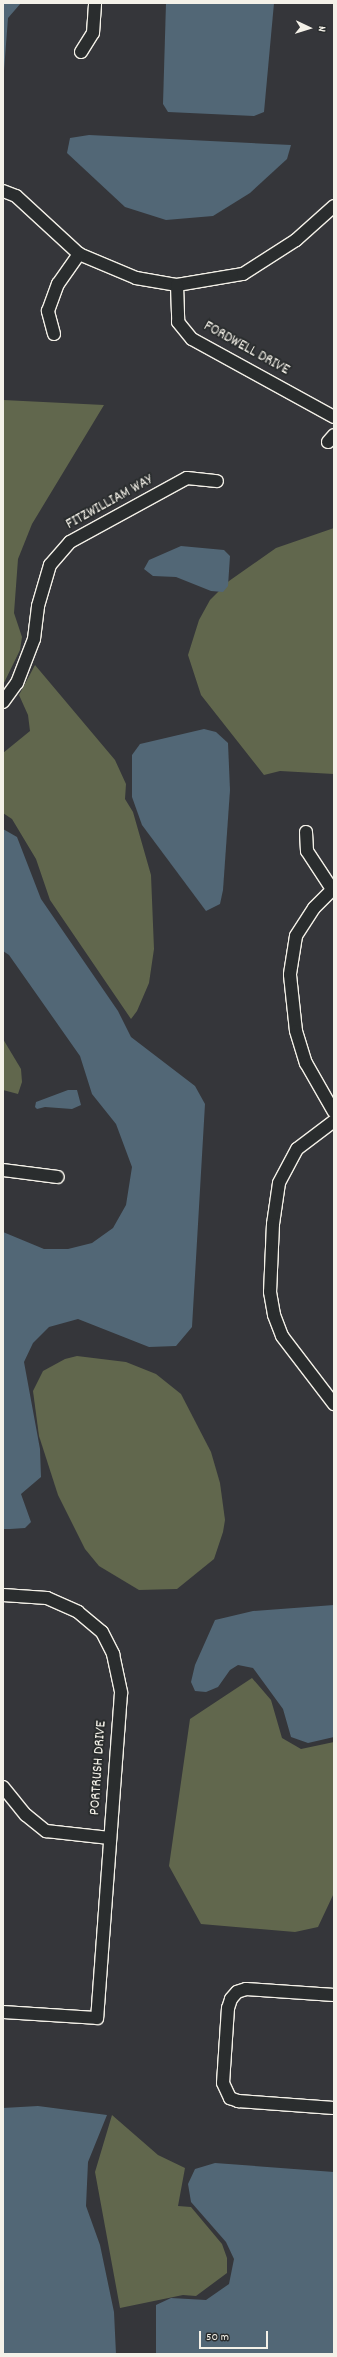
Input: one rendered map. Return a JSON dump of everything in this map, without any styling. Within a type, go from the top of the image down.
[{"type":"street","points":[[81,52],[94,33],[95,3]]},
{"type":"street","points":[[3,191],[16,196],[79,254],[136,278],[177,285],[243,274],[296,240],[334,206]]},
{"type":"street","points":[[54,334],[48,311],[58,284],[79,254]]},
{"type":"street","name":"FORDWELL DRIVE","points":[[177,285],[178,322],[192,338],[334,417]]},
{"type":"street","name":"FITZWILLIAM WAY","points":[[3,702],[17,683],[34,639],[38,606],[50,565],[70,542],[187,478],[217,482]]},
{"type":"street","points":[[306,832],[307,851],[333,889],[314,908],[296,936],[290,975],[296,1031],[306,1063],[334,1112]]},
{"type":"street","points":[[334,1121],[297,1149],[279,1183],[273,1224],[270,1292],[274,1315],[282,1336],[334,1404]]},
{"type":"street","points":[[3,1170],[58,1177]]},
{"type":"street","name":"PORTRUSH DRIVE","points":[[3,1595],[47,1598],[78,1612],[102,1632],[113,1654],[121,1693],[97,2018],[3,2012]]},
{"type":"street","points":[[3,1787],[26,1815],[46,1831],[110,1838]]},
{"type":"street","points":[[334,1995],[246,1989],[237,1992],[231,1999],[228,2008],[223,2083],[230,2098],[238,2101],[334,2108]]},
{"type":"green space","points":[[3,400],[104,405],[32,524],[18,559],[14,613],[22,637],[20,650],[3,685]]},
{"type":"green space","points":[[334,528],[334,774],[280,771],[264,775],[201,695],[188,655],[199,620],[210,600],[229,581],[276,548]]},
{"type":"green space","points":[[35,665],[115,760],[126,784],[125,799],[133,812],[151,875],[154,949],[149,983],[137,1011],[131,1019],[50,900],[36,859],[12,819],[3,813],[3,753],[30,731],[28,715],[19,695]]},
{"type":"green space","points":[[3,1039],[21,1069],[22,1082],[18,1094],[3,1090]]},
{"type":"green space","points":[[77,1356],[126,1362],[156,1374],[181,1394],[211,1452],[220,1483],[225,1520],[223,1532],[214,1559],[177,1589],[139,1590],[99,1566],[85,1549],[58,1495],[39,1436],[33,1391],[43,1371],[65,1359]]},
{"type":"green space","points":[[252,1678],[271,1700],[282,1738],[301,1749],[334,1742],[334,1893],[318,1927],[295,1932],[201,1924],[169,1866],[190,1719]]},
{"type":"green space","points":[[112,2115],[158,2155],[185,2168],[178,2206],[191,2207],[222,2244],[227,2258],[227,2273],[196,2296],[183,2295],[120,2308],[95,2172]]},
{"type":"water","points":[[3,3],[21,3],[8,18],[3,84]]},
{"type":"water","points":[[166,3],[274,3],[264,112],[254,116],[168,112],[163,104]]},
{"type":"water","points":[[89,135],[291,145],[287,159],[250,193],[213,216],[166,220],[125,207],[67,153],[70,138]]},
{"type":"water","points":[[181,546],[224,550],[230,556],[228,586],[223,592],[211,591],[176,577],[153,576],[144,569],[149,560]]},
{"type":"water","points":[[204,729],[216,732],[228,743],[230,790],[223,890],[220,904],[206,911],[142,825],[132,797],[132,755],[140,744]]},
{"type":"water","points":[[3,829],[17,837],[41,899],[118,1011],[131,1037],[195,1086],[205,1104],[192,1327],[176,1346],[149,1347],[78,1319],[49,1327],[33,1343],[24,1362],[40,1449],[41,1477],[21,1494],[31,1522],[25,1528],[10,1529],[3,1529],[3,1232],[44,1249],[68,1249],[92,1243],[113,1228],[126,1205],[132,1167],[116,1124],[92,1094],[80,1056],[9,955],[3,951]]},
{"type":"water","points":[[68,1090],[77,1090],[81,1105],[72,1109],[45,1107],[37,1109],[35,1107],[36,1102]]},
{"type":"water","points":[[334,1605],[334,1737],[308,1743],[291,1737],[283,1709],[253,1668],[238,1665],[230,1670],[218,1687],[206,1692],[195,1691],[191,1682],[195,1665],[215,1620],[253,1611]]},
{"type":"water","points":[[38,2106],[107,2115],[88,2162],[86,2206],[100,2245],[114,2312],[116,2354],[3,2354],[3,2108]]},
{"type":"water","points":[[215,2163],[334,2172],[334,2354],[156,2354],[156,2305],[171,2298],[206,2300],[229,2284],[234,2259],[226,2242],[191,2202],[188,2184],[195,2169]]}]
